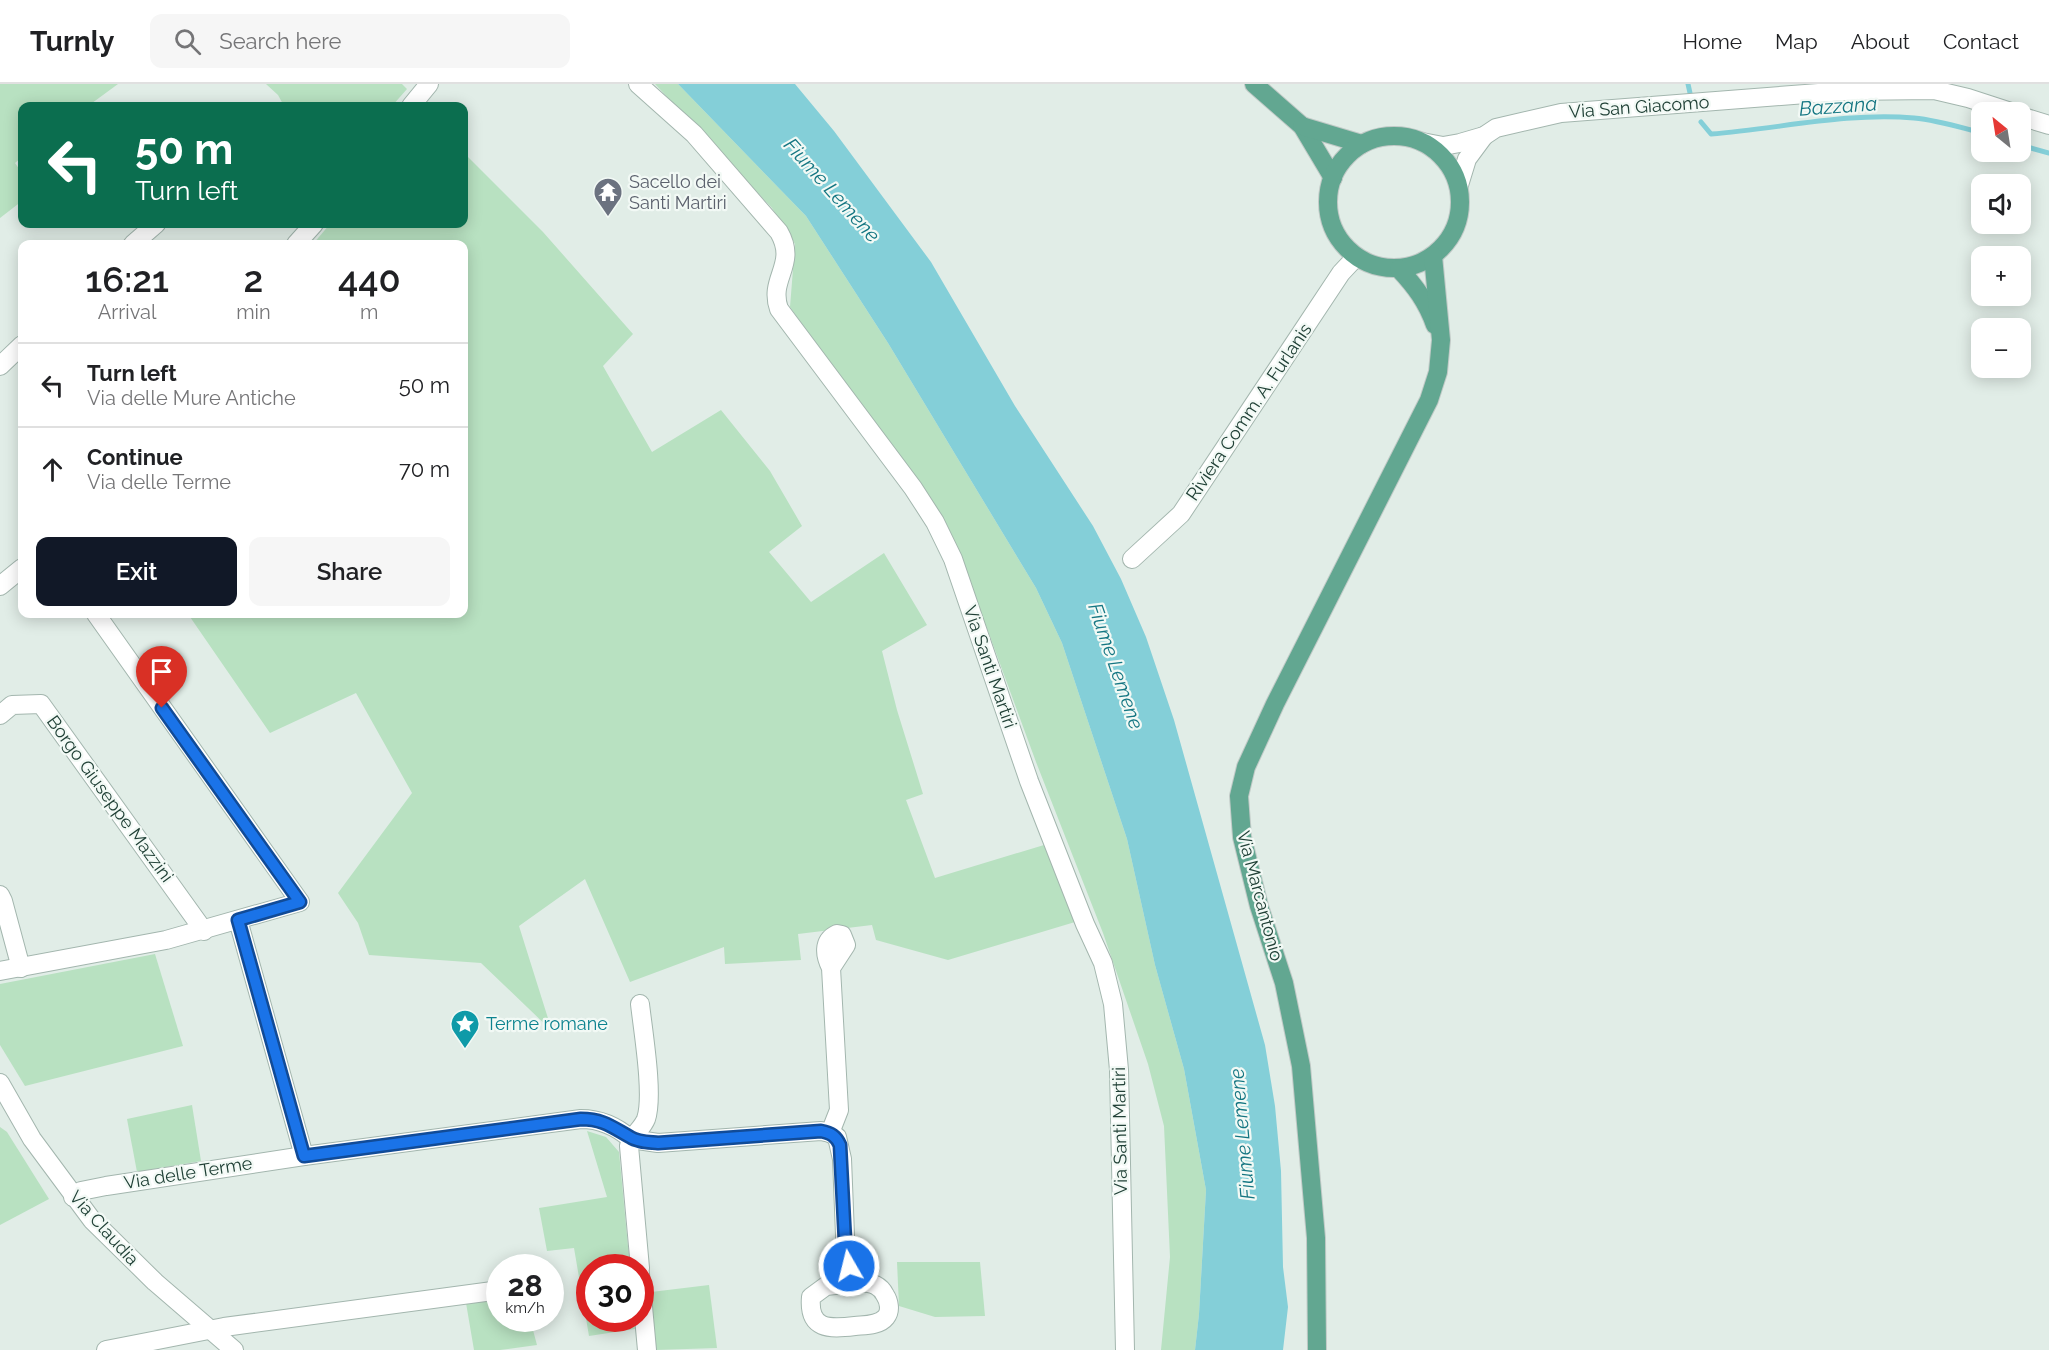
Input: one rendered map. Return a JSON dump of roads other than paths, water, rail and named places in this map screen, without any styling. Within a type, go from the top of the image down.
[{"type":"main road","points":[[1254,84],[1302,126],[1333,178]]},
{"type":"main road","points":[[1302,126],[1362,144]]},
{"type":"main road","points":[[1402,136],[1422,142],[1438,152],[1451,168],[1459,185],[1461,205],[1457,224],[1448,242],[1434,256],[1417,265],[1399,269],[1377,267],[1356,257],[1340,241],[1330,222],[1328,199],[1333,178],[1344,158],[1362,144],[1382,137],[1402,136]]},
{"type":"main road","name":"Via Marcantonio","points":[[1317,1350],[1316,1238],[1301,1066],[1284,983],[1259,906],[1242,837],[1239,796],[1246,767],[1275,704],[1430,400],[1438,372],[1441,340],[1434,256]]},
{"type":"main road","name":"Via Marcantonio","points":[[1399,269],[1416,288],[1429,308],[1441,340]]},
{"type":"street","points":[[414,102],[429,84]]},
{"type":"street","name":"Via Santi Martiri","points":[[638,84],[694,134],[779,232],[787,253],[776,289],[779,309],[913,488],[935,522],[953,559],[1029,781],[1085,924],[1103,963],[1113,1004],[1119,1070],[1125,1350]]},
{"type":"street","name":"Via San Giacomo","points":[[1422,142],[1443,146],[1484,136],[1496,128],[1561,113],[1844,91],[1934,90],[1976,102]]},
{"type":"street","points":[[2031,119],[2049,125]]},
{"type":"street","points":[[1459,185],[1467,159],[1484,136]]},
{"type":"street","points":[[138,240],[151,228]]},
{"type":"street","points":[[300,240],[311,228]]},
{"type":"street","name":"Riviera Comm. A. Furlanis","points":[[1132,560],[1180,514],[1341,273],[1356,257]]},
{"type":"street","points":[[0,366],[18,349]]},
{"type":"street","points":[[0,586],[18,571]]},
{"type":"street","points":[[0,971],[166,940],[300,902],[99,618]]},
{"type":"street","name":"Borgo Giuseppe Mazzini","points":[[0,715],[12,705],[41,704],[204,931]]},
{"type":"street","points":[[0,895],[21,968]]},
{"type":"street","points":[[238,920],[304,1156]]},
{"type":"street","points":[[830,1133],[839,1110],[831,968]]},
{"type":"street","points":[[639,1254],[629,1146],[631,1139],[645,1121],[649,1102],[640,1004]]},
{"type":"street","name":"Via Claudia","points":[[0,1083],[21,1123],[73,1197],[107,1237],[234,1350]]},
{"type":"street","points":[[0,1110],[21,1123]]},
{"type":"street","name":"Via delle Terme","points":[[73,1197],[81,1191],[106,1186],[304,1156],[581,1119],[596,1119],[614,1127],[631,1139]]},
{"type":"street","points":[[631,1139],[658,1143],[821,1131],[837,1137],[842,1159],[846,1260],[862,1282]]},
{"type":"street","points":[[833,1285],[846,1260]]},
{"type":"street","points":[[862,1282],[879,1286],[885,1294],[889,1310],[886,1317],[874,1324],[833,1329],[823,1326],[812,1316],[811,1297],[826,1286],[862,1282]]},
{"type":"street","points":[[106,1350],[236,1325],[486,1292]]},
{"type":"street","points":[[645,1332],[647,1350]]},
{"type":"water","name":"Fiume Lemene","points":[[678,84],[795,84],[834,131],[931,262],[1015,406],[1093,526],[1121,579],[1146,637],[1174,720],[1265,1045],[1275,1106],[1281,1171],[1283,1267],[1288,1307],[1283,1350],[1195,1350],[1206,1190],[1184,1069],[1155,965],[1127,839],[1062,643],[1036,588],[888,343],[806,216]]},
{"type":"waterway","name":"Bazzana","points":[[1688,84],[1690,93]]},
{"type":"waterway","name":"Bazzana","points":[[1701,122],[1711,134],[1863,117],[1931,120],[1971,130]]},
{"type":"waterway","name":"Bazzana","points":[[2031,148],[2049,153]]},
{"type":"place","name":"Sacello dei Santi Martiri","points":[[608,218]]},
{"type":"place","name":"Terme romane","points":[[465,1050]]}]
